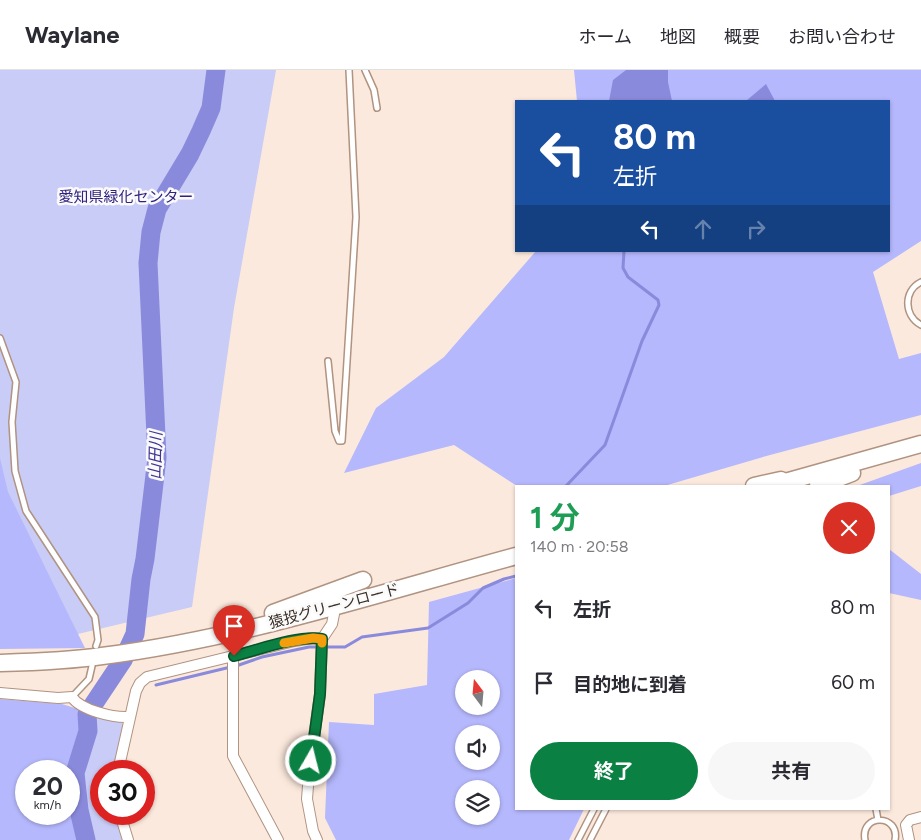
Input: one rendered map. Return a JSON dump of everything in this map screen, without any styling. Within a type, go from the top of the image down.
[{"type":"main road","points":[[779,485],[812,481],[921,445]]},
{"type":"main road","points":[[758,485],[780,480],[812,481]]},
{"type":"main road","name":"猿投グリーンロード","points":[[0,663],[97,656],[195,640],[250,628],[365,598],[515,556]]},
{"type":"main road","points":[[365,598],[391,594],[515,563]]},
{"type":"main road","points":[[195,640],[363,580]]},
{"type":"street","points":[[316,840],[307,799],[320,694],[322,639],[332,624],[334,614]]},
{"type":"street","points":[[120,760],[136,691],[140,683],[147,677],[294,641],[313,638],[322,639]]},
{"type":"street","points":[[234,656],[233,756],[278,840]]},
{"type":"street","points":[[0,693],[58,698],[72,697],[74,701],[82,706],[108,715],[129,717]]},
{"type":"street","points":[[909,840],[906,826],[910,820],[921,817]]},
{"type":"street","points":[[123,825],[128,840]]},
{"type":"lane","points":[[328,361],[335,431],[339,441],[342,441],[356,217],[350,70]]},
{"type":"lane","points":[[365,70],[374,90],[377,108]]},
{"type":"lane","points":[[921,282],[916,284],[908,296],[908,310],[916,322],[921,325]]},
{"type":"lane","points":[[0,338],[16,382],[12,422],[15,471],[26,510],[95,617],[98,640],[97,656],[89,679],[72,697]]},
{"type":"lane","points":[[578,840],[593,810]]},
{"type":"lane","points":[[590,840],[605,810]]},
{"type":"lane","points":[[876,810],[878,820]]},
{"type":"lane","points":[[865,840],[867,827],[878,820],[885,820],[893,827],[896,831],[895,840]]},
{"type":"green space","name":"愛知県緑化センター","points":[[0,70],[276,70],[234,308],[192,607],[61,638],[0,645]]},
{"type":"green space","points":[[78,709],[122,723],[124,727],[116,760],[90,760],[90,825],[118,825],[122,840],[0,840],[0,755]]},
{"type":"shaded area","points":[[574,70],[921,70],[921,241],[873,272],[899,359],[921,353],[921,415],[770,455],[667,485],[515,485],[454,445],[344,473],[376,408],[444,357],[535,252],[890,252],[890,100],[577,100]]},
{"type":"shaded area","points":[[626,70],[668,70],[668,82],[672,100],[609,100],[613,80]]},
{"type":"shaded area","points":[[766,84],[774,100],[747,100]]},
{"type":"shaded area","points":[[0,458],[8,492],[85,648],[0,649]]},
{"type":"shaded area","points":[[921,463],[921,486],[890,496],[890,485],[860,485]]},
{"type":"shaded area","points":[[890,550],[921,574],[921,600],[890,593]]},
{"type":"shaded area","points":[[515,578],[515,810],[584,810],[569,840],[336,840],[325,818],[329,722],[374,725],[374,694],[427,685],[429,602]]},
{"type":"shaded area","points":[[0,699],[62,704],[78,709],[79,730],[81,732],[74,760],[15,760],[15,825],[79,825],[83,840],[0,840]]},
{"type":"waterway","name":"山田川","points":[[86,840],[79,810],[75,773],[88,731],[87,714],[123,660],[135,634],[157,458],[148,263],[151,232],[157,209],[190,154],[211,108],[216,70]]},
{"type":"waterway","points":[[567,485],[605,445],[642,341],[659,305],[658,300],[628,277],[623,268],[624,252]]},
{"type":"waterway","points":[[156,685],[239,665],[262,657],[309,647],[345,647],[362,637],[428,628],[468,603],[483,588],[515,576]]},
{"type":"slow traffic","points":[[284,643],[313,638],[322,639],[322,643]]},
{"type":"route","points":[[234,656],[294,641],[313,638],[322,639],[320,694],[311,761]]}]
